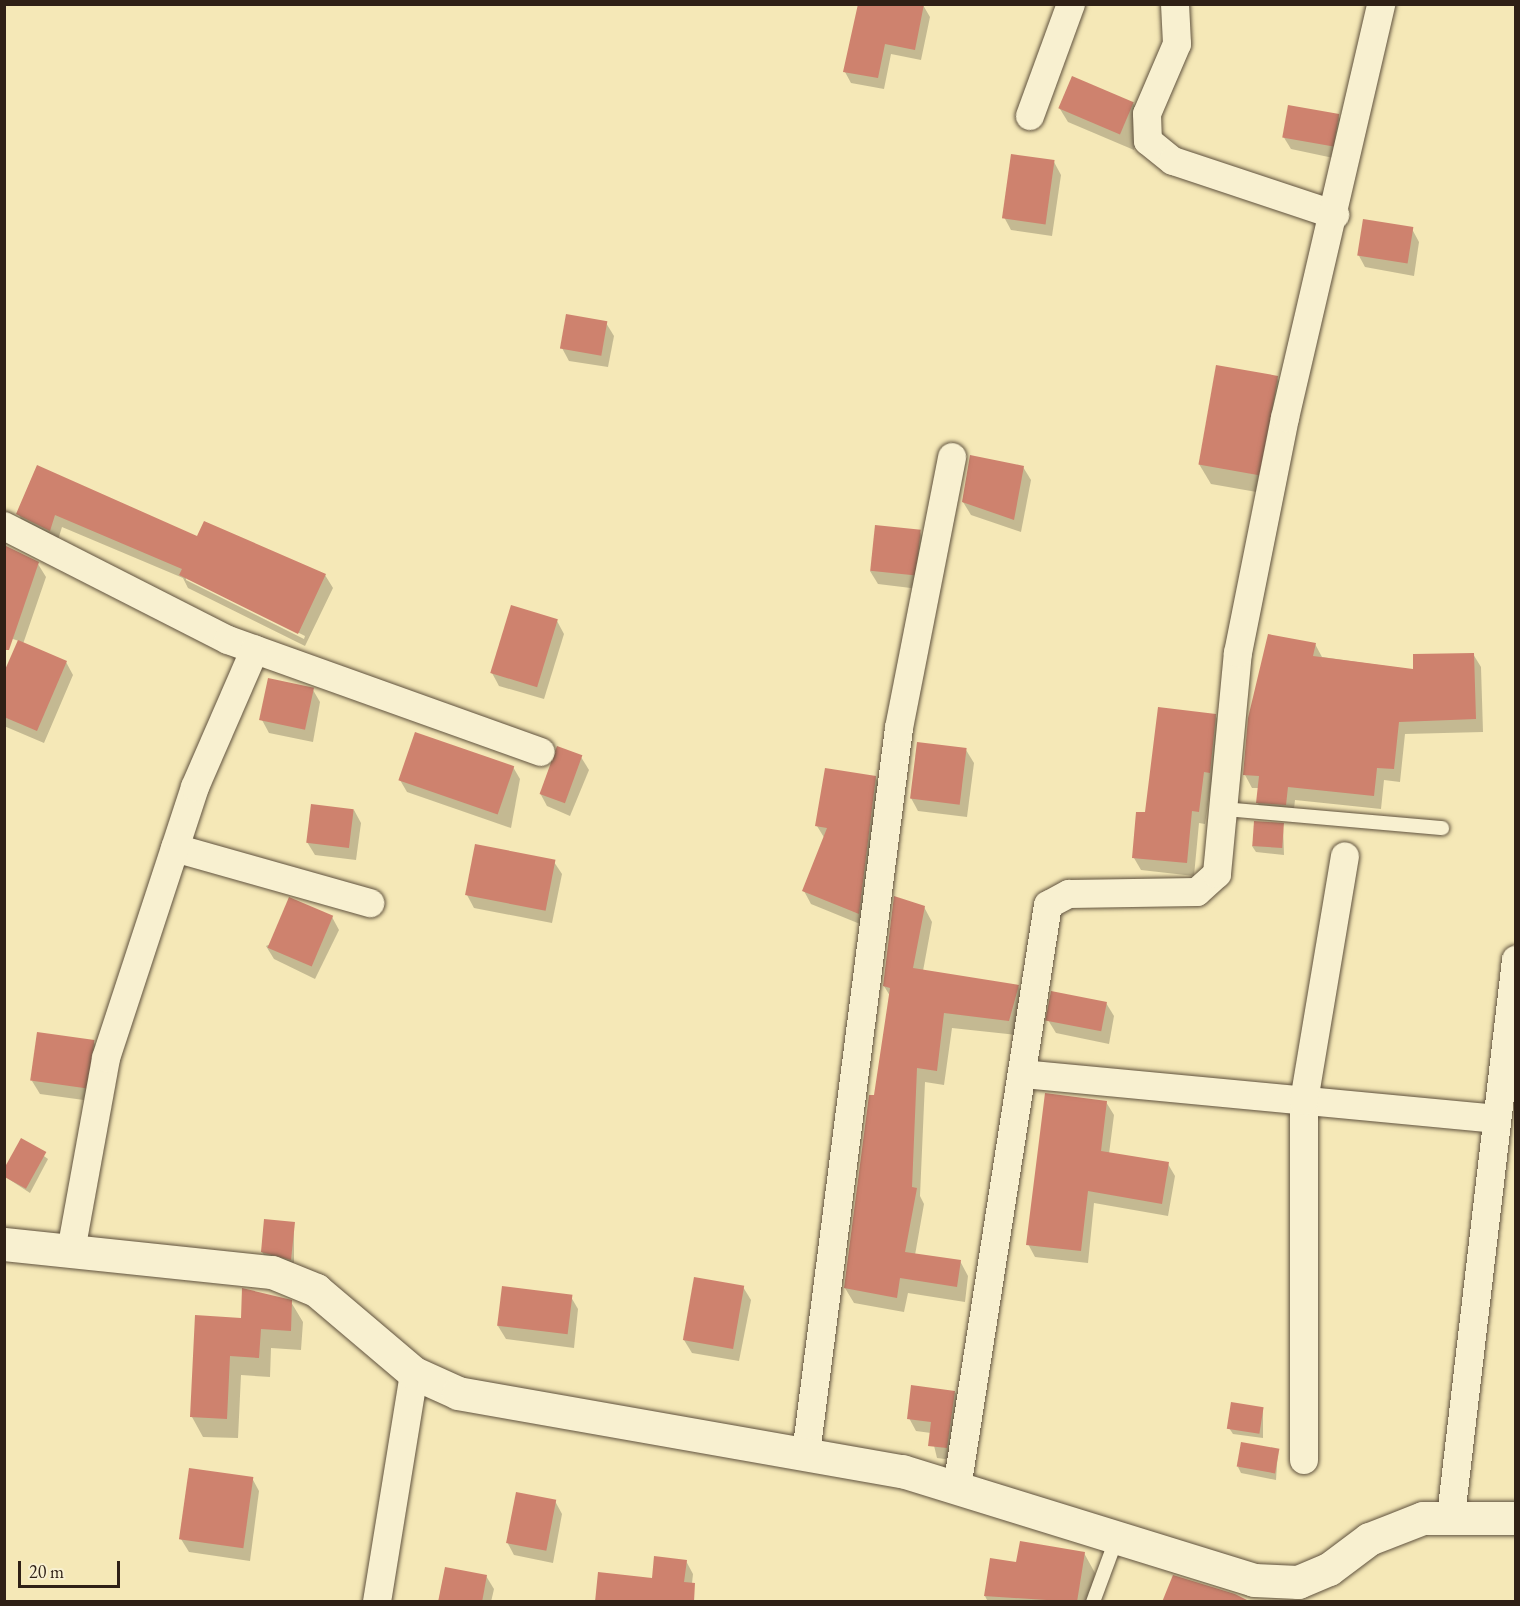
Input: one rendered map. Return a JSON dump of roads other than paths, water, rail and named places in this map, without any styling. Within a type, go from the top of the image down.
[{"type":"street","points":[[1030,116],[1071,4]]},
{"type":"street","points":[[1175,4],[1177,44],[1147,114],[1148,141],[1173,161],[1335,215]]},
{"type":"street","points":[[957,1488],[1048,905],[1069,894],[1197,892],[1217,874],[1239,653],[1286,417],[1335,215],[1381,4]]},
{"type":"street","points":[[806,1454],[898,728],[952,457]]},
{"type":"street","points":[[4,526],[255,649],[541,752]]},
{"type":"street","points":[[72,1251],[106,1058],[195,787],[255,649]]},
{"type":"street","points":[[175,848],[370,903]]},
{"type":"street","points":[[1304,1460],[1304,1101],[1345,856]]},
{"type":"street","points":[[1451,1516],[1515,960]]},
{"type":"street","points":[[1022,1074],[1497,1119]]},
{"type":"street","points":[[4,1244],[272,1272],[316,1290],[414,1373],[458,1393],[902,1471],[1254,1580],[1298,1581],[1329,1569],[1369,1539],[1423,1518],[1451,1516],[1515,1518]]},
{"type":"street","points":[[377,1602],[414,1373]]},
{"type":"lane","points":[[1224,809],[1443,828]]},
{"type":"lane","points":[[1093,1602],[1117,1538]]}]
